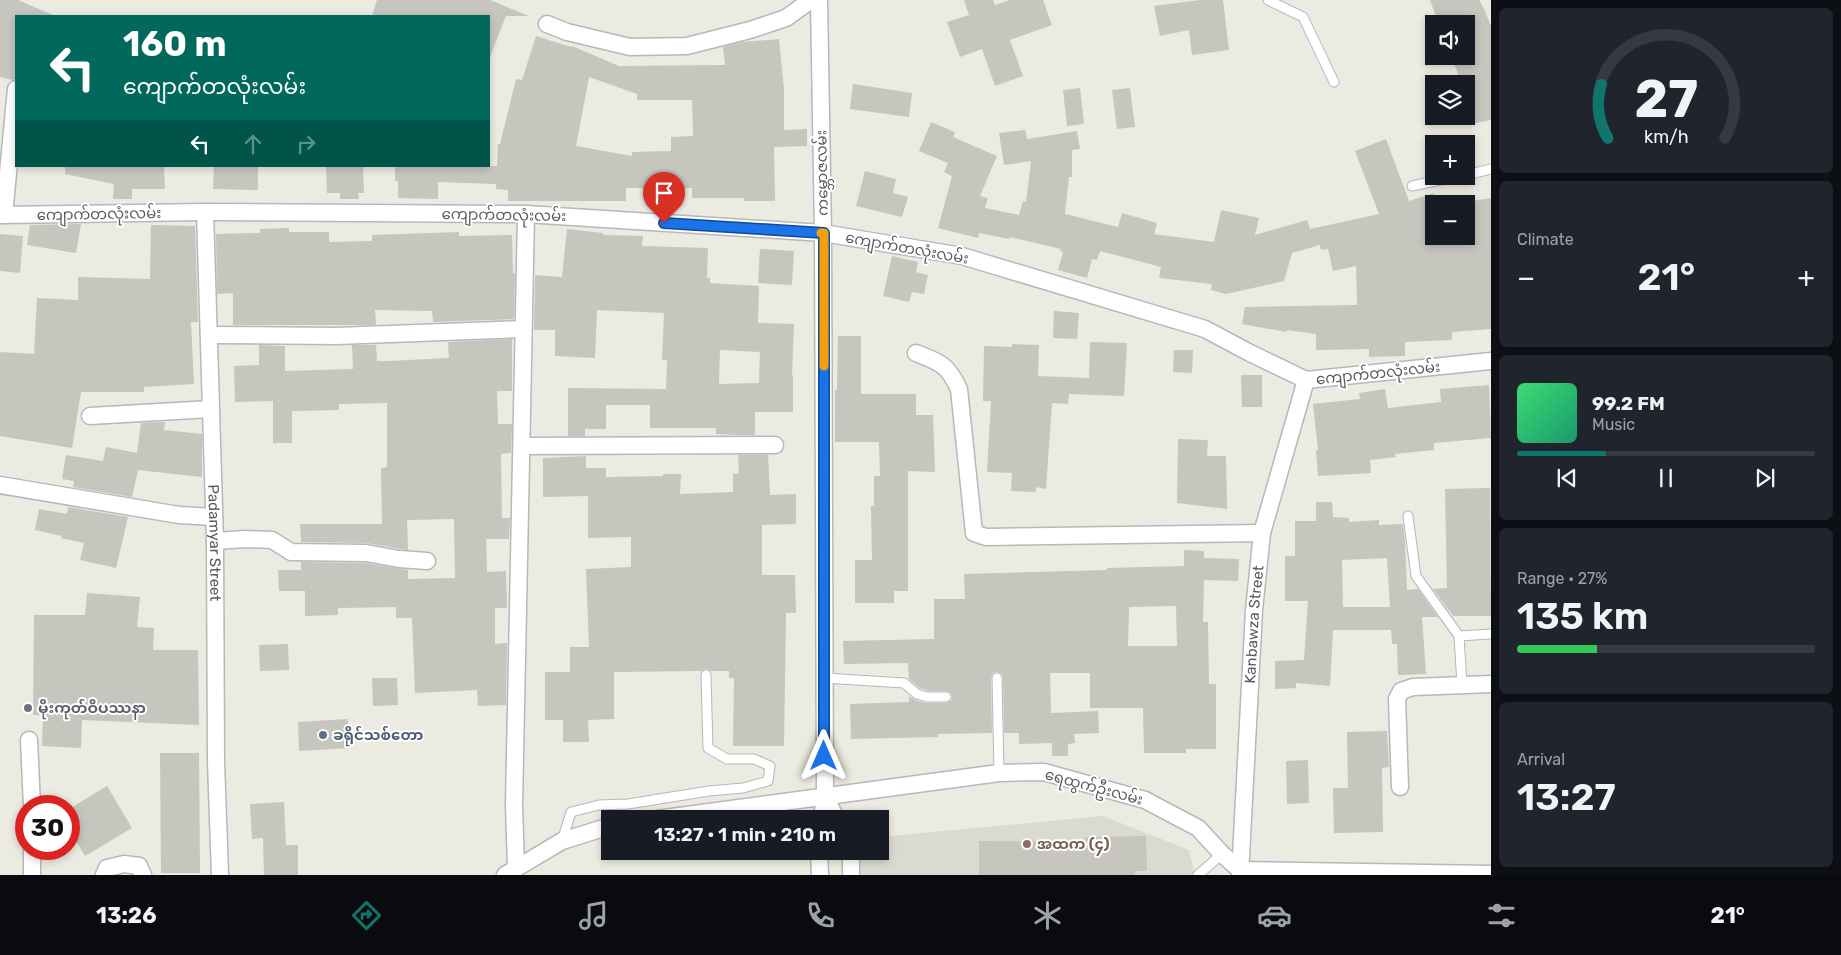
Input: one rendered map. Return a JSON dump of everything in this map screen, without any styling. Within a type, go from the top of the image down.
[{"type":"street","points":[[547,24],[566,32],[630,47],[687,46],[750,30],[786,18],[812,0]]},
{"type":"street","name":"ကမ္ဘောဇလမ်း","points":[[819,0],[824,233],[825,796],[823,810]]},
{"type":"street","points":[[2,215],[15,98]]},
{"type":"street","name":"ကျောက်တလုံးလမ်း","points":[[2,215],[205,212],[526,214],[824,233],[962,256],[1206,329],[1306,380],[1491,361]]},
{"type":"street","name":"Padamyar Street","points":[[205,212],[215,541],[216,762],[220,875]]},
{"type":"street","points":[[511,871],[526,214]]},
{"type":"street","points":[[209,335],[337,336],[523,329]]},
{"type":"street","points":[[916,353],[941,363],[952,375],[960,390],[974,533],[986,537],[1262,533]]},
{"type":"street","name":"Kanbawza Street","points":[[1240,872],[1254,610],[1262,533],[1306,380]]},
{"type":"street","points":[[90,416],[211,409]]},
{"type":"street","points":[[522,446],[775,445]]},
{"type":"street","points":[[0,485],[179,515],[214,517]]},
{"type":"street","points":[[215,541],[272,540],[291,552],[366,552],[399,559],[427,561]]},
{"type":"street","points":[[1400,787],[1397,699],[1401,692],[1413,687],[1491,684]]},
{"type":"street","points":[[28,740],[31,795]]},
{"type":"street","name":"ရေထွက်ဦးလမ်း","points":[[723,810],[999,773],[1044,772],[1145,800],[1198,828],[1240,872]]},
{"type":"street","points":[[825,796],[832,810]]},
{"type":"street","points":[[511,871],[562,841],[601,829]]},
{"type":"street","points":[[32,860],[32,875]]},
{"type":"street","points":[[819,860],[820,875]]},
{"type":"street","points":[[851,860],[851,875]]},
{"type":"street","points":[[104,875],[107,868],[124,864],[139,866],[143,875]]},
{"type":"street","points":[[1240,872],[1491,874]]},
{"type":"lane","points":[[1268,0],[1304,17],[1334,82]]},
{"type":"lane","points":[[1475,173],[1491,169]]},
{"type":"lane","points":[[1412,186],[1425,183]]},
{"type":"lane","points":[[1408,516],[1416,576],[1458,636],[1462,685]]},
{"type":"lane","points":[[1458,636],[1491,634]]},
{"type":"lane","points":[[562,841],[571,812],[600,805],[628,804],[744,788],[768,781],[770,766],[754,759],[727,759],[708,748],[706,675]]},
{"type":"lane","points":[[824,678],[904,683],[917,694],[946,697]]},
{"type":"lane","points":[[997,678],[999,773]]},
{"type":"lane","points":[[1198,875],[1222,854]]},
{"type":"shaded area","name":"အထက (၄)","points":[[1103,816],[1189,850],[1195,875],[848,875],[848,860],[889,860],[889,836]]},
{"type":"building","points":[[0,0],[18,0],[53,15],[15,15],[15,79],[0,77]]},
{"type":"building","points":[[377,0],[490,0],[529,16],[506,16],[490,57],[490,15],[372,15]]},
{"type":"building","points":[[964,0],[993,0],[995,5],[1010,0],[1043,0],[1052,25],[1010,40],[1023,76],[995,86],[982,49],[960,57],[947,22],[969,15]]},
{"type":"building","points":[[1200,0],[1223,0],[1229,50],[1192,55],[1189,30],[1160,36],[1154,6]]},
{"type":"building","points":[[1430,0],[1479,0],[1484,9],[1491,26],[1491,120],[1475,123],[1475,75],[1458,75],[1455,65],[1475,65],[1475,15],[1436,15]]},
{"type":"building","points":[[536,36],[572,46],[619,66],[725,65],[723,47],[742,42],[779,39],[784,89],[784,130],[807,129],[807,146],[774,147],[775,201],[744,201],[744,198],[692,198],[692,188],[626,188],[626,201],[508,201],[508,190],[496,189],[496,184],[438,182],[438,199],[398,198],[398,181],[395,181],[395,167],[497,166],[498,144],[500,144],[516,79],[522,80]],"holes":[[[589,77],[637,94],[637,100],[692,100],[693,136],[671,137],[671,151],[632,152],[632,156],[576,146]]]},
{"type":"building","points":[[853,84],[912,93],[909,117],[850,109]]},
{"type":"building","points":[[1080,88],[1084,124],[1067,126],[1063,90]]},
{"type":"building","points":[[1130,88],[1135,127],[1117,129],[1112,90]]},
{"type":"building","points":[[931,122],[955,132],[953,137],[997,156],[980,196],[988,198],[985,208],[1019,215],[1023,201],[1026,202],[1031,161],[1004,165],[999,133],[1025,130],[1027,139],[1077,131],[1080,149],[1072,150],[1072,177],[1069,177],[1065,214],[1118,227],[1122,213],[1157,223],[1154,234],[1214,242],[1221,210],[1259,218],[1255,235],[1307,220],[1310,229],[1379,214],[1355,151],[1386,139],[1409,201],[1425,196],[1425,245],[1475,245],[1475,201],[1491,198],[1491,329],[1452,332],[1452,340],[1405,342],[1405,356],[1369,357],[1369,349],[1316,350],[1316,334],[1287,330],[1286,332],[1242,324],[1245,307],[1357,305],[1356,266],[1333,271],[1328,249],[1321,250],[1320,245],[1292,253],[1284,281],[1226,294],[1211,290],[1212,284],[1159,278],[1161,267],[1100,251],[1097,260],[1092,259],[1087,278],[1058,270],[1063,252],[1060,251],[1061,249],[1010,237],[1009,239],[979,233],[978,238],[938,228],[952,176],[944,172],[948,163],[919,151]]},
{"type":"building","points":[[65,167],[164,167],[165,189],[132,189],[132,199],[113,199],[114,184],[65,174]]},
{"type":"building","points":[[214,167],[258,167],[258,190],[213,189]]},
{"type":"building","points":[[326,167],[363,167],[364,193],[358,193],[359,199],[340,199],[340,193],[327,193]]},
{"type":"building","points":[[865,171],[896,179],[893,193],[908,197],[902,217],[856,206]]},
{"type":"building","points":[[81,224],[76,253],[27,245],[30,225]]},
{"type":"building","points":[[151,225],[195,226],[198,322],[191,322],[194,384],[144,387],[144,392],[81,392],[72,448],[0,436],[0,352],[34,354],[37,298],[78,300],[78,277],[150,279]]},
{"type":"building","points":[[289,228],[289,232],[329,232],[329,242],[372,241],[372,235],[459,232],[459,236],[512,235],[513,273],[515,273],[514,319],[433,322],[432,311],[375,310],[376,325],[233,325],[233,293],[217,294],[216,234],[260,233],[260,229]]},
{"type":"building","points":[[567,229],[603,233],[603,235],[643,236],[642,246],[708,248],[707,278],[710,278],[710,283],[759,286],[758,323],[794,324],[793,412],[755,412],[755,435],[738,435],[716,434],[716,428],[650,428],[650,405],[606,405],[606,429],[585,429],[585,436],[568,436],[568,388],[666,389],[667,360],[662,360],[664,313],[597,310],[595,358],[555,356],[555,330],[534,330],[535,275],[562,277]],"holes":[[[720,350],[760,352],[759,383],[719,384]]]},
{"type":"building","points":[[0,234],[23,236],[20,273],[0,271]]},
{"type":"building","points":[[760,249],[794,251],[792,285],[758,283]]},
{"type":"building","points":[[892,256],[918,262],[916,272],[928,275],[924,294],[912,292],[909,302],[883,296]]},
{"type":"building","points":[[1054,311],[1079,313],[1077,339],[1053,338]]},
{"type":"building","points":[[838,336],[861,336],[861,394],[916,394],[916,415],[933,415],[935,472],[908,471],[908,591],[894,591],[894,603],[855,603],[855,560],[872,560],[871,506],[874,506],[874,476],[880,476],[879,442],[835,442]]},
{"type":"building","points":[[512,339],[512,391],[497,391],[498,424],[512,424],[511,453],[501,454],[502,518],[510,518],[509,539],[486,539],[487,572],[506,571],[507,608],[495,608],[495,644],[507,643],[506,705],[478,706],[477,690],[415,693],[412,618],[396,618],[396,607],[338,608],[338,615],[305,616],[305,591],[279,591],[278,570],[301,570],[301,562],[365,563],[408,570],[408,579],[455,578],[454,519],[407,520],[408,550],[366,543],[301,542],[300,524],[382,524],[381,468],[387,467],[387,403],[339,404],[339,410],[292,411],[292,443],[273,443],[273,401],[235,402],[234,366],[259,365],[259,345],[285,346],[285,371],[353,369],[352,345],[376,345],[377,361],[388,361],[449,358],[448,342]]},
{"type":"building","points":[[1090,342],[1127,343],[1124,396],[1069,394],[1068,404],[1052,403],[1046,489],[1036,487],[1036,492],[1011,491],[1012,473],[987,472],[991,401],[983,401],[984,346],[1012,347],[1012,344],[1039,345],[1038,376],[1089,378]]},
{"type":"building","points":[[1174,350],[1193,350],[1192,373],[1173,372]]},
{"type":"building","points":[[1241,375],[1262,375],[1262,407],[1242,407]]},
{"type":"building","points":[[1489,385],[1491,438],[1434,443],[1434,450],[1395,454],[1396,457],[1370,460],[1371,473],[1318,476],[1316,450],[1318,450],[1313,404],[1360,399],[1359,393],[1385,389],[1388,408],[1441,402],[1440,389]]},
{"type":"building","points":[[165,422],[164,430],[202,434],[202,477],[138,470],[132,497],[73,487],[74,481],[62,479],[66,455],[103,461],[106,447],[137,453],[141,423]]},
{"type":"building","points":[[1178,439],[1208,440],[1207,456],[1226,456],[1227,509],[1177,503]]},
{"type":"building","points":[[738,455],[768,455],[770,495],[796,494],[796,524],[762,525],[762,575],[795,575],[796,613],[786,613],[784,746],[733,746],[734,678],[729,678],[729,671],[711,671],[706,669],[701,671],[614,672],[614,719],[588,720],[589,742],[563,742],[563,720],[545,720],[545,672],[570,672],[570,647],[589,647],[586,569],[631,567],[631,537],[588,538],[588,496],[543,497],[543,458],[586,456],[586,468],[606,468],[606,477],[681,474],[680,494],[733,492],[733,474],[739,473]]},
{"type":"building","points":[[1490,488],[1491,616],[1453,616],[1433,589],[1447,588],[1445,489]]},
{"type":"building","points":[[1316,502],[1332,502],[1333,517],[1349,518],[1349,522],[1379,520],[1379,525],[1403,524],[1407,590],[1418,589],[1438,617],[1422,617],[1426,674],[1398,675],[1397,644],[1392,644],[1391,630],[1333,630],[1330,686],[1296,683],[1296,688],[1275,689],[1275,661],[1304,660],[1308,601],[1285,601],[1285,556],[1295,556],[1295,521],[1316,521]],"holes":[[[1387,558],[1390,607],[1343,607],[1342,560]]]},
{"type":"building","points":[[68,507],[128,517],[116,568],[80,560],[84,543],[35,530],[39,509],[67,514]]},
{"type":"building","points":[[1184,550],[1204,551],[1204,558],[1239,559],[1238,581],[1204,580],[1203,622],[1208,622],[1209,684],[1216,684],[1216,749],[1186,749],[1186,753],[1144,753],[1143,708],[1090,708],[1090,673],[1050,673],[1051,713],[1098,711],[1099,733],[1074,734],[1075,743],[1068,744],[1068,756],[1052,756],[1052,743],[1019,744],[1019,733],[1004,733],[1003,678],[1002,674],[997,672],[993,673],[991,678],[992,733],[938,734],[938,737],[851,739],[850,704],[909,702],[909,696],[925,703],[946,703],[951,701],[952,697],[951,693],[946,691],[928,691],[920,688],[909,679],[908,663],[844,664],[843,641],[934,639],[934,599],[965,599],[964,574],[1184,566]],"holes":[[[1176,606],[1177,646],[1128,646],[1129,607]]]},
{"type":"building","points":[[87,593],[140,597],[137,627],[154,628],[153,650],[198,650],[199,725],[82,720],[81,748],[42,746],[43,715],[33,715],[34,615],[85,615]]},
{"type":"building","points":[[288,644],[289,670],[260,671],[259,645]]},
{"type":"building","points":[[372,678],[397,678],[398,705],[373,706]]},
{"type":"building","name":"ခရိုင်သစ်တော","points":[[348,719],[349,748],[299,751],[298,722]]},
{"type":"building","points":[[1387,731],[1389,767],[1382,768],[1383,832],[1334,833],[1333,788],[1348,788],[1347,732]]},
{"type":"building","points":[[160,753],[199,753],[200,873],[161,873]]},
{"type":"building","points":[[1308,760],[1309,803],[1287,804],[1286,761]]},
{"type":"building","points":[[107,786],[132,828],[85,856],[80,848],[80,802]]},
{"type":"building","points":[[284,802],[286,845],[298,845],[298,875],[264,875],[263,838],[252,839],[250,804]]},
{"type":"building","points":[[1146,836],[1147,871],[1135,871],[1135,875],[979,875],[979,841],[1085,842],[1085,837]]},
{"type":"slow traffic","points":[[821,233],[824,233],[824,366]]},
{"type":"place","name":"မိုးကုတ်ဝိပဿနာ","points":[[28,708]]},
{"type":"place","name":"ခရိုင်သစ်တော","points":[[323,735]]},
{"type":"place","name":"အထက (၄)","points":[[1027,844]]},
{"type":"route","points":[[664,223],[824,233],[824,756]]}]
